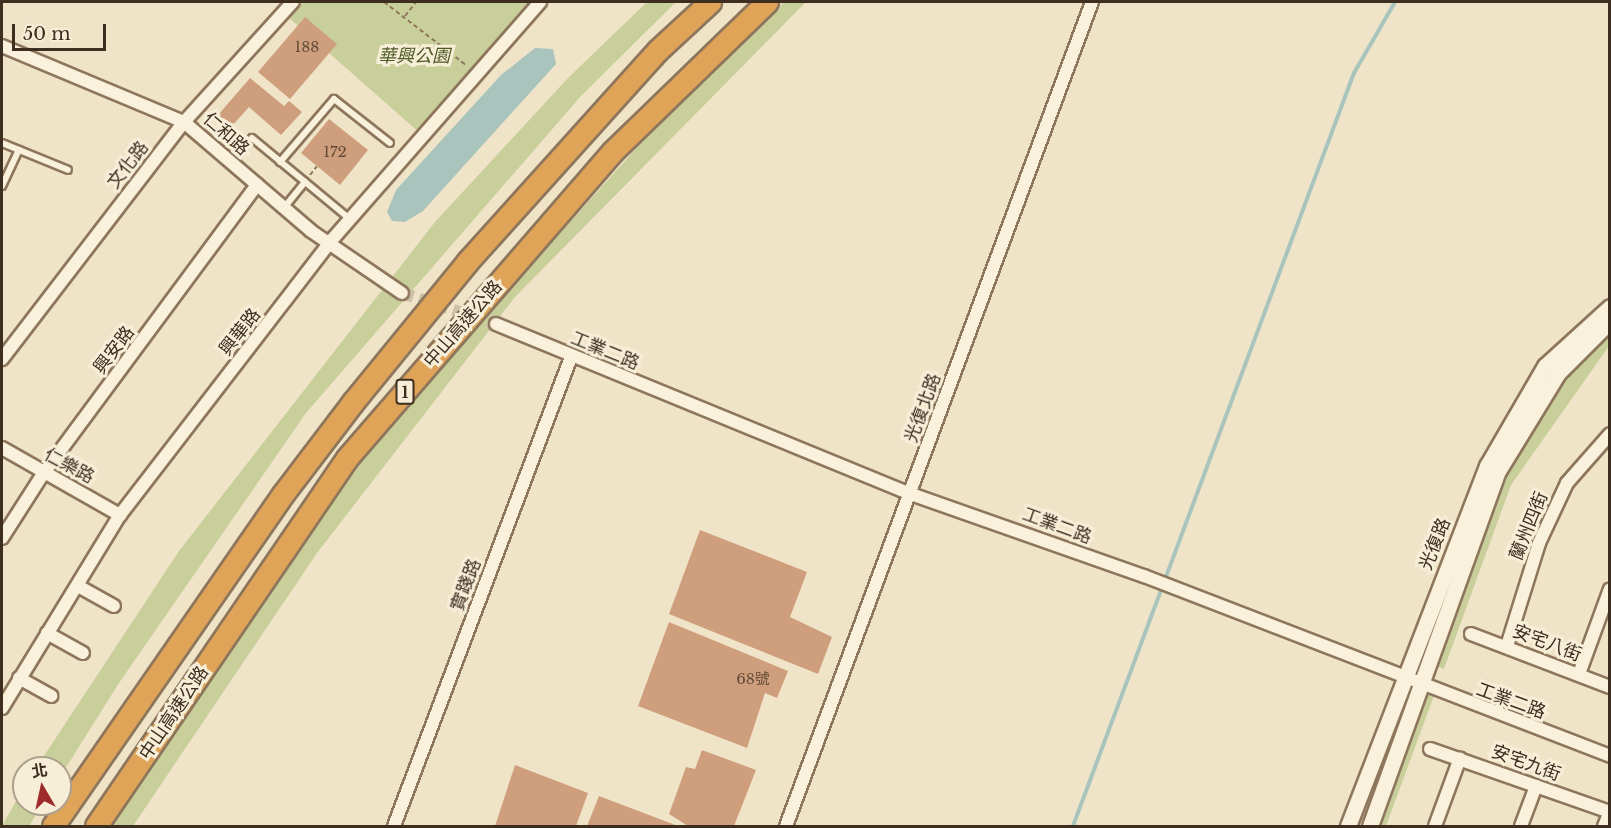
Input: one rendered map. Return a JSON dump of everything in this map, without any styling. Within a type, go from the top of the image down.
[{"type":"highway","name":"中山高速公路","points":[[53,826],[276,504],[353,402],[467,262],[658,50],[710,2]]},
{"type":"highway","name":"中山高速公路","points":[[96,826],[347,458],[612,152],[767,2]]},
{"type":"street","name":"文化路","points":[[2,359],[184,122],[293,2]]},
{"type":"street","name":"興華路","points":[[2,708],[120,515],[330,242],[540,2]]},
{"type":"street","name":"光復北路","points":[[786,826],[1092,2]]},
{"type":"street","name":"仁和路","points":[[2,46],[184,122],[283,209],[402,293]]},
{"type":"street","name":"興安路","points":[[2,538],[43,474],[257,185]]},
{"type":"street","name":"光復路","points":[[1348,826],[1402,680],[1487,466],[1545,366],[1610,307]]},
{"type":"street","name":"光復路","points":[[1370,826],[1498,471],[1558,373],[1610,321]]},
{"type":"street","name":"工業二路","points":[[496,324],[571,357],[911,494],[1144,576],[1177,592],[1402,680],[1610,756]]},
{"type":"street","name":"實踐路","points":[[394,826],[571,357]]},
{"type":"street","name":"蘭州四街","points":[[1507,646],[1539,543],[1563,493],[1610,434]]},
{"type":"street","name":"仁樂路","points":[[2,448],[43,474],[120,515]]},
{"type":"street","points":[[78,586],[114,606]]},
{"type":"street","points":[[1579,674],[1610,589]]},
{"type":"street","points":[[48,633],[83,653]]},
{"type":"street","name":"安宅八街","points":[[1471,634],[1610,687]]},
{"type":"street","points":[[19,678],[51,696]]},
{"type":"street","name":"安宅九街","points":[[1430,749],[1610,812]]},
{"type":"street","points":[[1435,826],[1460,759]]},
{"type":"street","points":[[1521,826],[1536,786]]},
{"type":"street","points":[[1604,826],[1610,812]]},
{"type":"lane","points":[[280,162],[334,99],[390,143]]},
{"type":"lane","points":[[252,138],[350,219]]},
{"type":"lane","points":[[2,142],[68,170]]},
{"type":"lane","points":[[2,186],[19,150]]},
{"type":"lane","points":[[283,209],[305,182]]},
{"type":"path","points":[[384,2],[473,70]]},
{"type":"path","points":[[404,17],[416,2]]},
{"type":"green space","name":"華興公園","points":[[303,2],[530,2],[421,134],[288,17]]},
{"type":"green space","points":[[647,2],[676,2],[581,96],[306,413],[119,683],[72,758],[72,756],[44,756],[179,551],[435,222],[568,78]]},
{"type":"green space","points":[[784,2],[806,2],[515,297],[317,553],[133,826],[112,826],[354,462],[678,102]]},
{"type":"green space","points":[[1609,324],[1609,346],[1511,485],[1444,669],[1433,665],[1499,472],[1560,375]]},
{"type":"green space","points":[[1424,689],[1435,693],[1386,826],[1372,826]]},
{"type":"green space","points":[[12,808],[12,816],[35,816],[29,826],[2,826]]},
{"type":"water","points":[[535,48],[553,49],[556,64],[423,211],[405,222],[392,221],[387,212],[396,190],[501,75]]},
{"type":"building","points":[[305,17],[337,44],[290,99],[258,72]]},
{"type":"building","points":[[250,78],[284,106],[289,101],[302,112],[281,135],[249,107],[231,127],[218,115]]},
{"type":"building","points":[[329,119],[368,150],[340,185],[301,153]]},
{"type":"building","points":[[700,530],[807,572],[790,617],[832,637],[818,674],[669,614]]},
{"type":"building","points":[[669,622],[788,671],[777,698],[765,693],[747,748],[638,706]]},
{"type":"building","points":[[702,750],[756,770],[734,826],[688,826],[669,814],[686,767],[695,769]]},
{"type":"building","points":[[515,765],[588,793],[576,826],[495,826]]},
{"type":"building","points":[[599,796],[678,826],[587,826]]},
{"type":"waterway","points":[[1073,826],[1354,73],[1395,2]]},
{"type":"tunnel","points":[[402,293],[496,324]]}]
